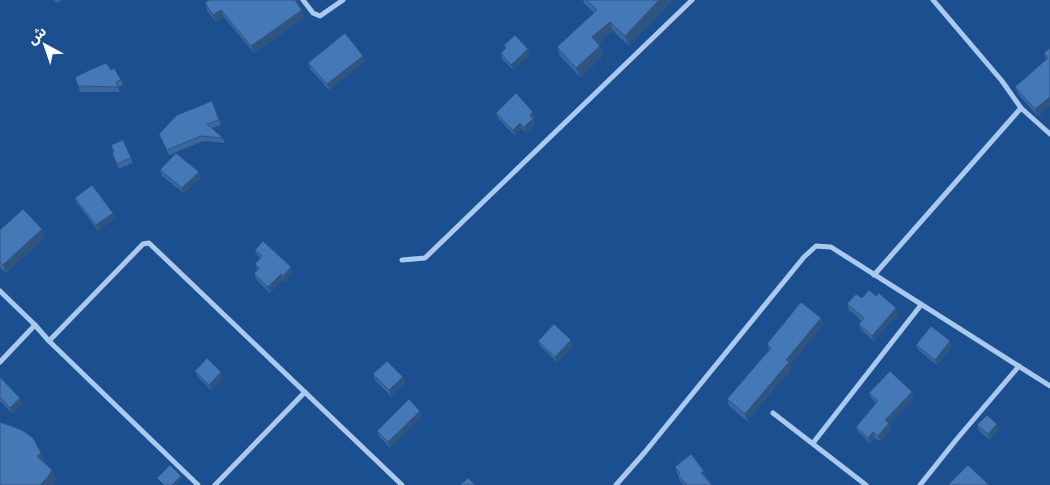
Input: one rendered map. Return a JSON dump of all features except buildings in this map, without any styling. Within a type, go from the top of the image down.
[{"type":"street","points":[[303,0],[313,13],[320,16],[343,0]]},
{"type":"street","points":[[402,260],[426,258],[692,0]]},
{"type":"street","points":[[935,1],[1002,81],[1021,108],[1050,134]]},
{"type":"street","points":[[874,275],[1021,108]]},
{"type":"street","points":[[49,341],[143,244],[149,243],[402,485]]},
{"type":"street","points":[[616,485],[651,445],[804,257],[816,246],[831,248],[1050,386]]},
{"type":"street","points":[[0,291],[198,485]]},
{"type":"street","points":[[813,443],[921,305]]},
{"type":"street","points":[[0,362],[34,325]]},
{"type":"street","points":[[920,485],[1018,366]]},
{"type":"street","points":[[215,485],[305,392]]},
{"type":"street","points":[[773,413],[866,485]]}]
